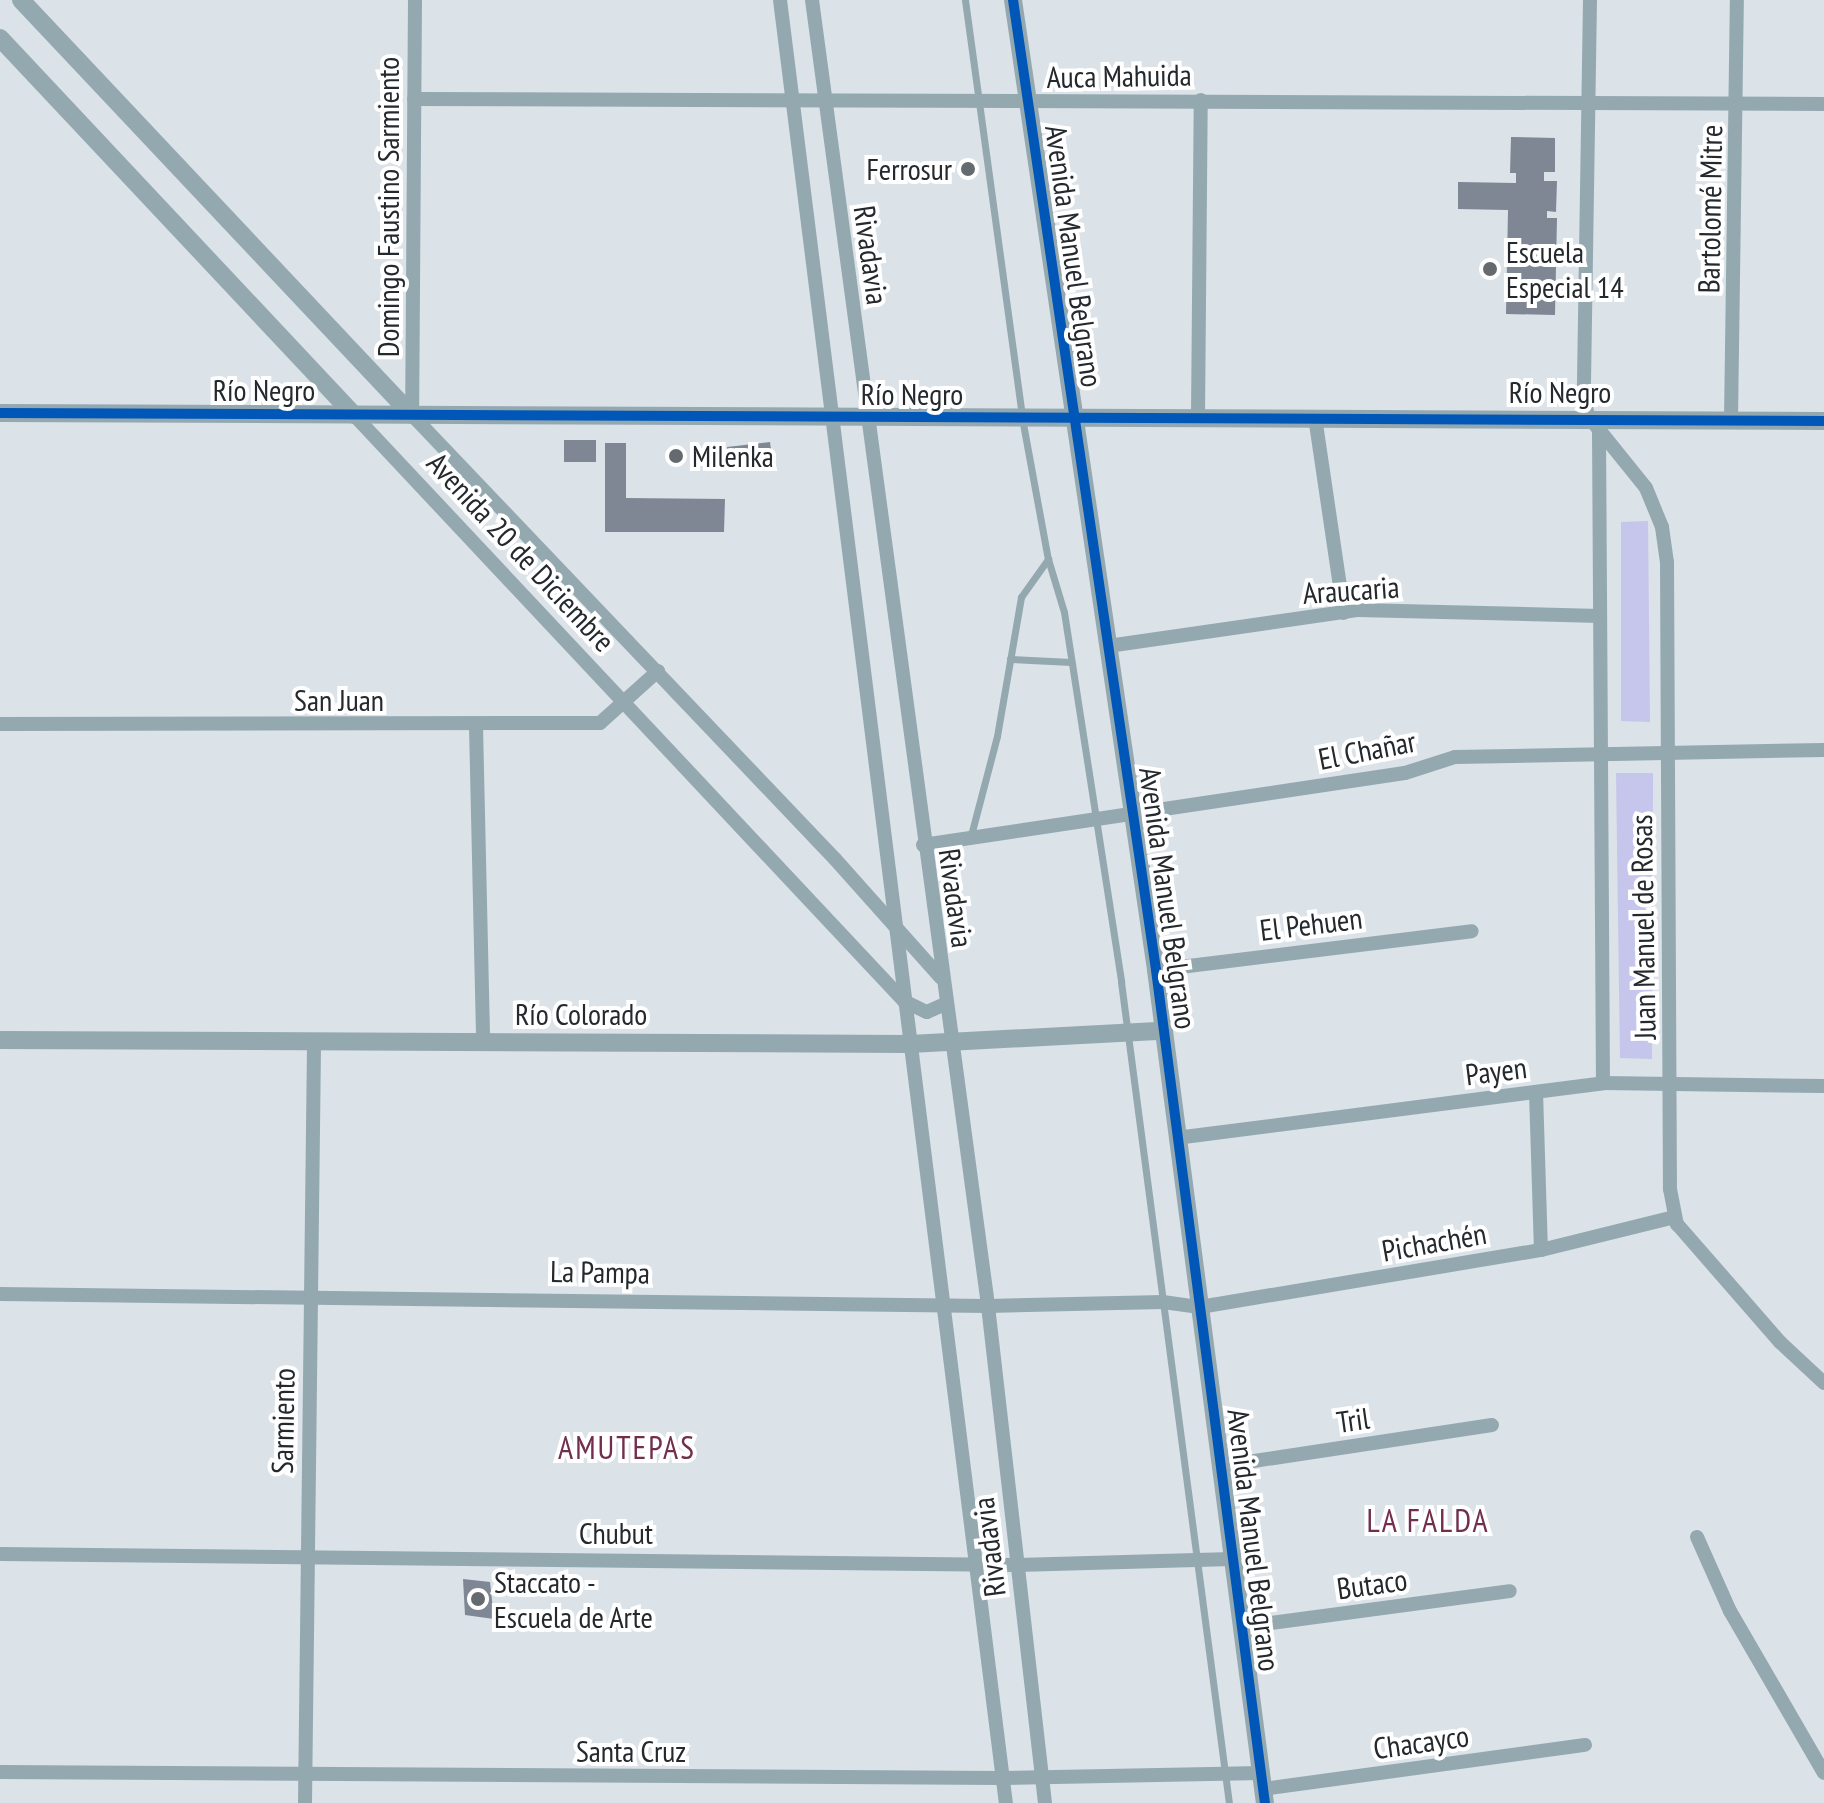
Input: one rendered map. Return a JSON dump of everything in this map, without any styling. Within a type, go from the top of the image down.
[{"type":"street","name":"Avenida 20 de Diciembre","points":[[21,0],[658,671],[941,979]]},
{"type":"street","name":"Domingo Faustino Sarmiento","points":[[412,415],[415,0]]},
{"type":"street","name":"Rivadavia","points":[[780,0],[894,930],[1006,1803]]},
{"type":"street","name":"Rivadavia","points":[[812,0],[823,103],[869,418],[941,979],[988,1306],[1045,1803]]},
{"type":"street","name":"Avenida Manuel Belgrano","points":[[1013,0],[1156,970],[1263,1789]]},
{"type":"street","points":[[1588,416],[1590,0]]},
{"type":"street","name":"Bartolomé Mitre","points":[[1731,420],[1738,105],[1737,0]]},
{"type":"street","name":"Avenida 20 de Diciembre","points":[[0,38],[904,1001]]},
{"type":"street","name":"Auca Mahuida","points":[[414,99],[978,104],[1201,100],[1590,105],[1824,104]]},
{"type":"street","points":[[1198,416],[1201,100]]},
{"type":"street","name":"Río Negro","points":[[0,413],[1074,419],[1588,416],[1824,421]]},
{"type":"street","name":"Juan Manuel de Rosas","points":[[1588,416],[1646,488],[1662,527],[1667,562],[1674,1217]]},
{"type":"street","points":[[1315,417],[1344,613]]},
{"type":"street","name":"Juan Manuel de Rosas","points":[[1599,432],[1603,1083]]},
{"type":"street","name":"Araucaria","points":[[1108,646],[1344,613],[1600,616]]},
{"type":"street","name":"San Juan","points":[[0,724],[476,726],[600,723],[625,704],[658,671]]},
{"type":"street","points":[[476,726],[483,1042]]},
{"type":"street","name":"El Chañar","points":[[923,845],[1405,773],[1455,757],[1603,751],[1824,750]]},
{"type":"street","name":"El Pehuen","points":[[1156,970],[1472,931]]},
{"type":"street","points":[[904,1001],[927,1012],[945,1004]]},
{"type":"street","name":"Río Colorado","points":[[0,1040],[910,1044],[1162,1031]]},
{"type":"street","name":"Sarmiento","points":[[305,1803],[314,1040]]},
{"type":"street","name":"Payen","points":[[1176,1138],[1603,1083],[1824,1086]]},
{"type":"street","points":[[1536,1092],[1541,1250]]},
{"type":"street","points":[[1674,1217],[1780,1342],[1824,1383]]},
{"type":"street","name":"Pichachén","points":[[1200,1307],[1541,1250],[1674,1217]]},
{"type":"street","name":"La Pampa","points":[[0,1294],[312,1294],[988,1306],[1163,1302],[1200,1307]]},
{"type":"street","name":"Tril","points":[[1221,1466],[1492,1425]]},
{"type":"street","points":[[1697,1537],[1730,1611],[1824,1773]]},
{"type":"street","name":"Chubut","points":[[0,1554],[1017,1565],[1232,1559]]},
{"type":"street","name":"Butaco","points":[[1241,1627],[1510,1591]]},
{"type":"street","name":"Chacayco","points":[[1263,1789],[1585,1745]]},
{"type":"street","name":"Santa Cruz","points":[[0,1772],[304,1777],[1002,1778],[1225,1774],[1263,1789]]},
{"type":"lane","points":[[965,0],[1022,418],[1071,662],[1127,1031],[1229,1803]]},
{"type":"lane","points":[[970,839],[1021,597],[1048,559]]},
{"type":"lane","points":[[1010,659],[1071,662]]},
{"type":"shaded area","points":[[1648,521],[1650,722],[1621,721],[1621,522]]},
{"type":"shaded area","points":[[1616,773],[1653,773],[1652,1059],[1620,1058]]},
{"type":"building","points":[[1511,137],[1555,138],[1555,172],[1544,172],[1544,181],[1557,181],[1556,212],[1547,211],[1547,218],[1557,218],[1555,315],[1506,314],[1508,210],[1458,209],[1458,182],[1516,183],[1516,173],[1510,173]]},
{"type":"building","points":[[564,440],[596,440],[596,462],[564,462]]},
{"type":"building","points":[[770,442],[773,465],[730,470],[727,447]]},
{"type":"building","points":[[605,443],[626,443],[626,498],[725,499],[724,532],[605,532]]},
{"type":"building","name":"Staccato - Escuela de Arte","points":[[463,1579],[490,1582],[494,1619],[465,1615]]},
{"type":"cycle path","points":[[1013,0],[1156,970],[1265,1803]]},
{"type":"cycle path","points":[[0,413],[1824,421]]},
{"type":"place","name":"Ferrosur","points":[[968,169]]},
{"type":"place","name":"Escuela Especial 14","points":[[1490,269]]},
{"type":"place","name":"Milenka","points":[[676,456]]},
{"type":"place","name":"Staccato - Escuela de Arte","points":[[478,1599]]},
{"type":"district","name":"AMUTEPAS","points":[[627,1447]]},
{"type":"district","name":"LA FALDA","points":[[1428,1520]]}]
